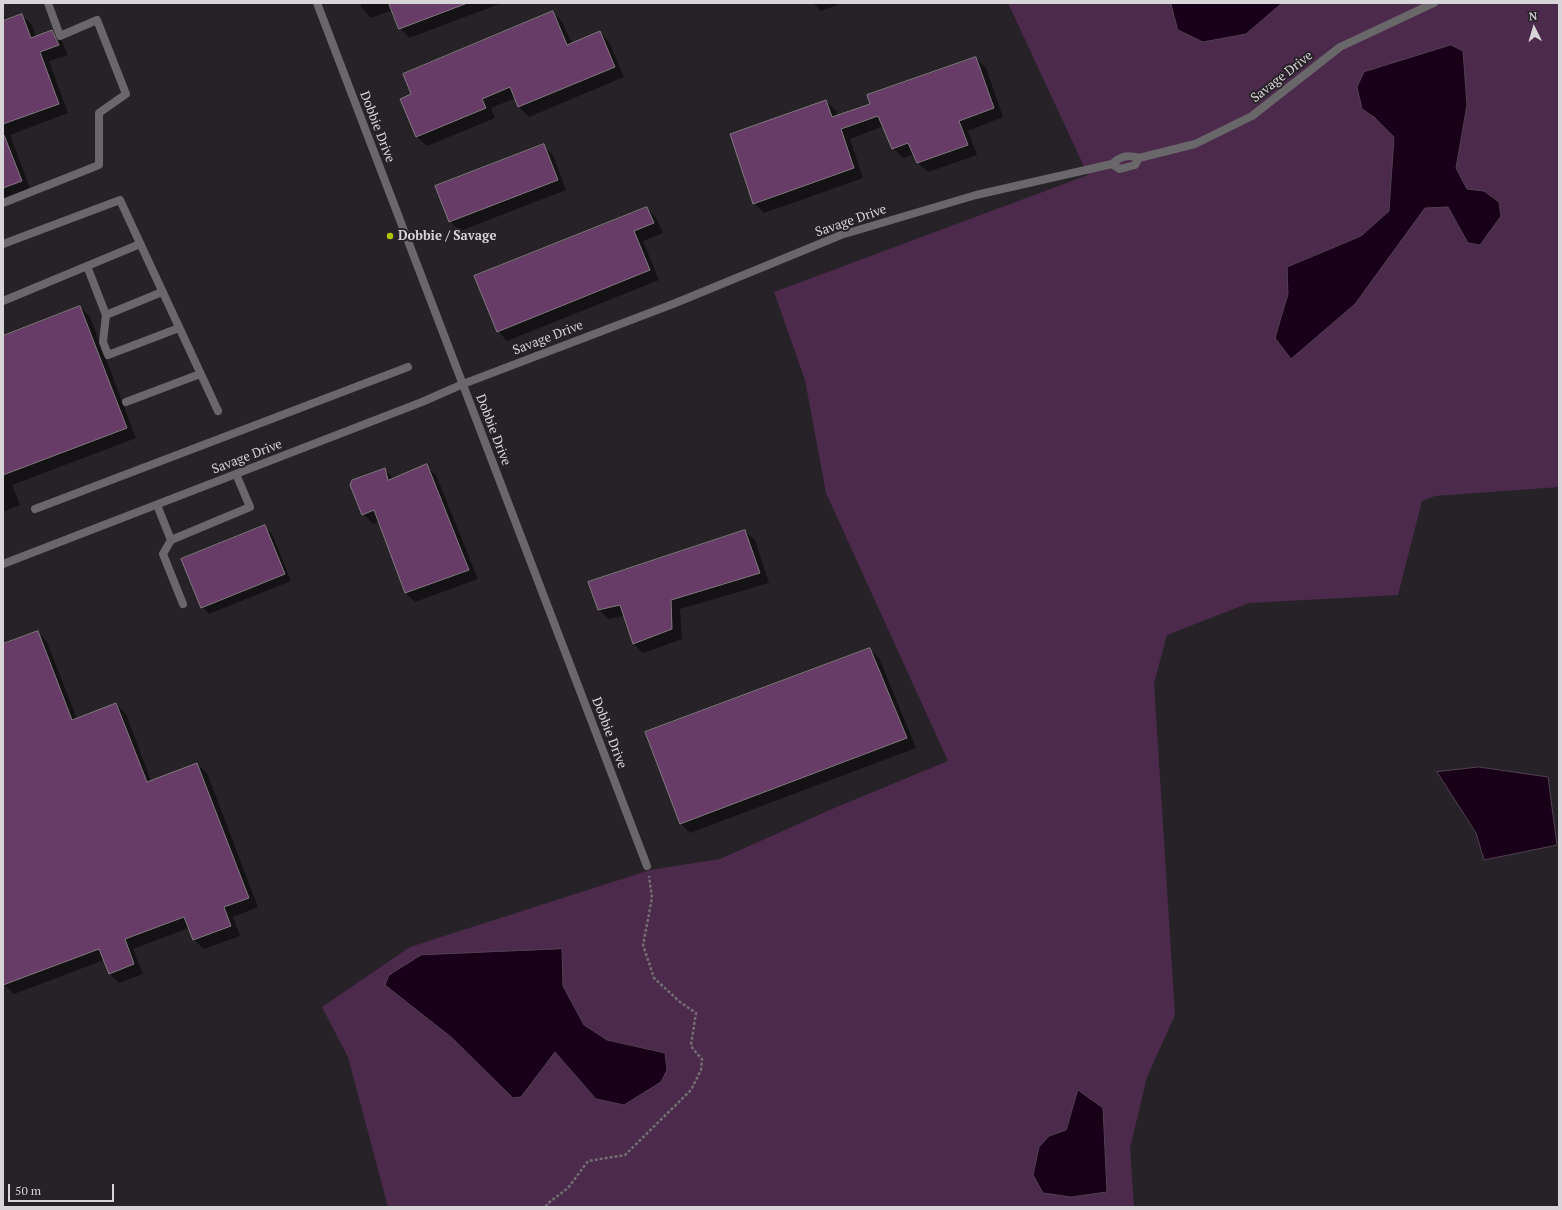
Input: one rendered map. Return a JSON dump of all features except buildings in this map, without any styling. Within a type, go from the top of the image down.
[{"type":"street","points":[[3,203],[100,165],[99,113],[126,94],[97,20],[60,36],[48,3]]},
{"type":"street","name":"Dobbie Drive","points":[[317,3],[647,866]]},
{"type":"street","name":"Savage Drive","points":[[3,564],[422,402],[462,384],[673,304],[841,235],[976,195],[1112,164],[1120,169],[1135,165],[1139,158],[1195,144],[1252,116],[1340,47],[1434,3]]},
{"type":"street","points":[[3,244],[120,200],[218,411]]},
{"type":"street","points":[[3,301],[140,244]]},
{"type":"street","points":[[87,266],[106,315],[103,342],[108,355],[179,328]]},
{"type":"street","points":[[106,315],[162,292]]},
{"type":"street","points":[[35,509],[408,367]]},
{"type":"street","points":[[126,402],[200,374]]},
{"type":"street","points":[[183,604],[163,554],[171,540],[250,507],[236,474]]},
{"type":"street","points":[[157,504],[171,540]]},
{"type":"path","points":[[546,1207],[547,1204],[568,1188],[588,1161],[625,1155],[691,1090],[701,1070],[702,1059],[693,1049],[692,1045],[696,1013],[680,1002],[654,978],[643,945],[652,898],[647,866]]},
{"type":"shaded area","points":[[1008,3],[1171,3],[1178,30],[1246,34],[1282,3],[1559,3],[1559,487],[1435,496],[1422,501],[1398,595],[1249,603],[1167,635],[1154,683],[1175,1015],[1147,1077],[1130,1148],[1134,1207],[388,1207],[348,1057],[322,1007],[410,947],[650,870],[720,859],[832,809],[948,761],[826,493],[805,380],[774,292],[1088,175]],"holes":[[[1467,105],[1456,168],[1467,189],[1484,191],[1499,202],[1501,217],[1480,245],[1468,243],[1448,207],[1425,208],[1355,303],[1275,338],[1288,294],[1288,267],[1361,236],[1389,211],[1394,137],[1374,117],[1362,109]],[[386,986],[563,986],[584,1025],[607,1040],[665,1053],[596,1099],[555,1052],[451,1037]],[[1078,1090],[1071,1197],[1049,1136],[1066,1130]]]},
{"type":"shaded area","points":[[1171,3],[1282,3],[1246,34],[1203,42],[1178,30]]},
{"type":"shaded area","points":[[1451,45],[1463,51],[1467,105],[1456,168],[1467,189],[1484,191],[1499,202],[1501,216],[1480,245],[1468,243],[1448,207],[1425,208],[1355,304],[1291,359],[1275,338],[1288,294],[1287,267],[1361,236],[1389,211],[1394,137],[1374,117],[1362,109],[1357,87],[1364,72]]},
{"type":"shaded area","points":[[1479,767],[1548,777],[1557,845],[1484,860],[1476,833],[1437,772]]},
{"type":"shaded area","points":[[562,949],[563,986],[584,1025],[607,1040],[665,1053],[667,1070],[661,1082],[624,1105],[596,1099],[555,1052],[521,1097],[513,1098],[451,1037],[385,985],[389,975],[421,955]]},
{"type":"shaded area","points":[[1078,1090],[1103,1108],[1107,1192],[1071,1197],[1043,1193],[1033,1175],[1039,1147],[1049,1136],[1066,1130]]},
{"type":"place","name":"Dobbie / Savage","points":[[390,236]]}]
